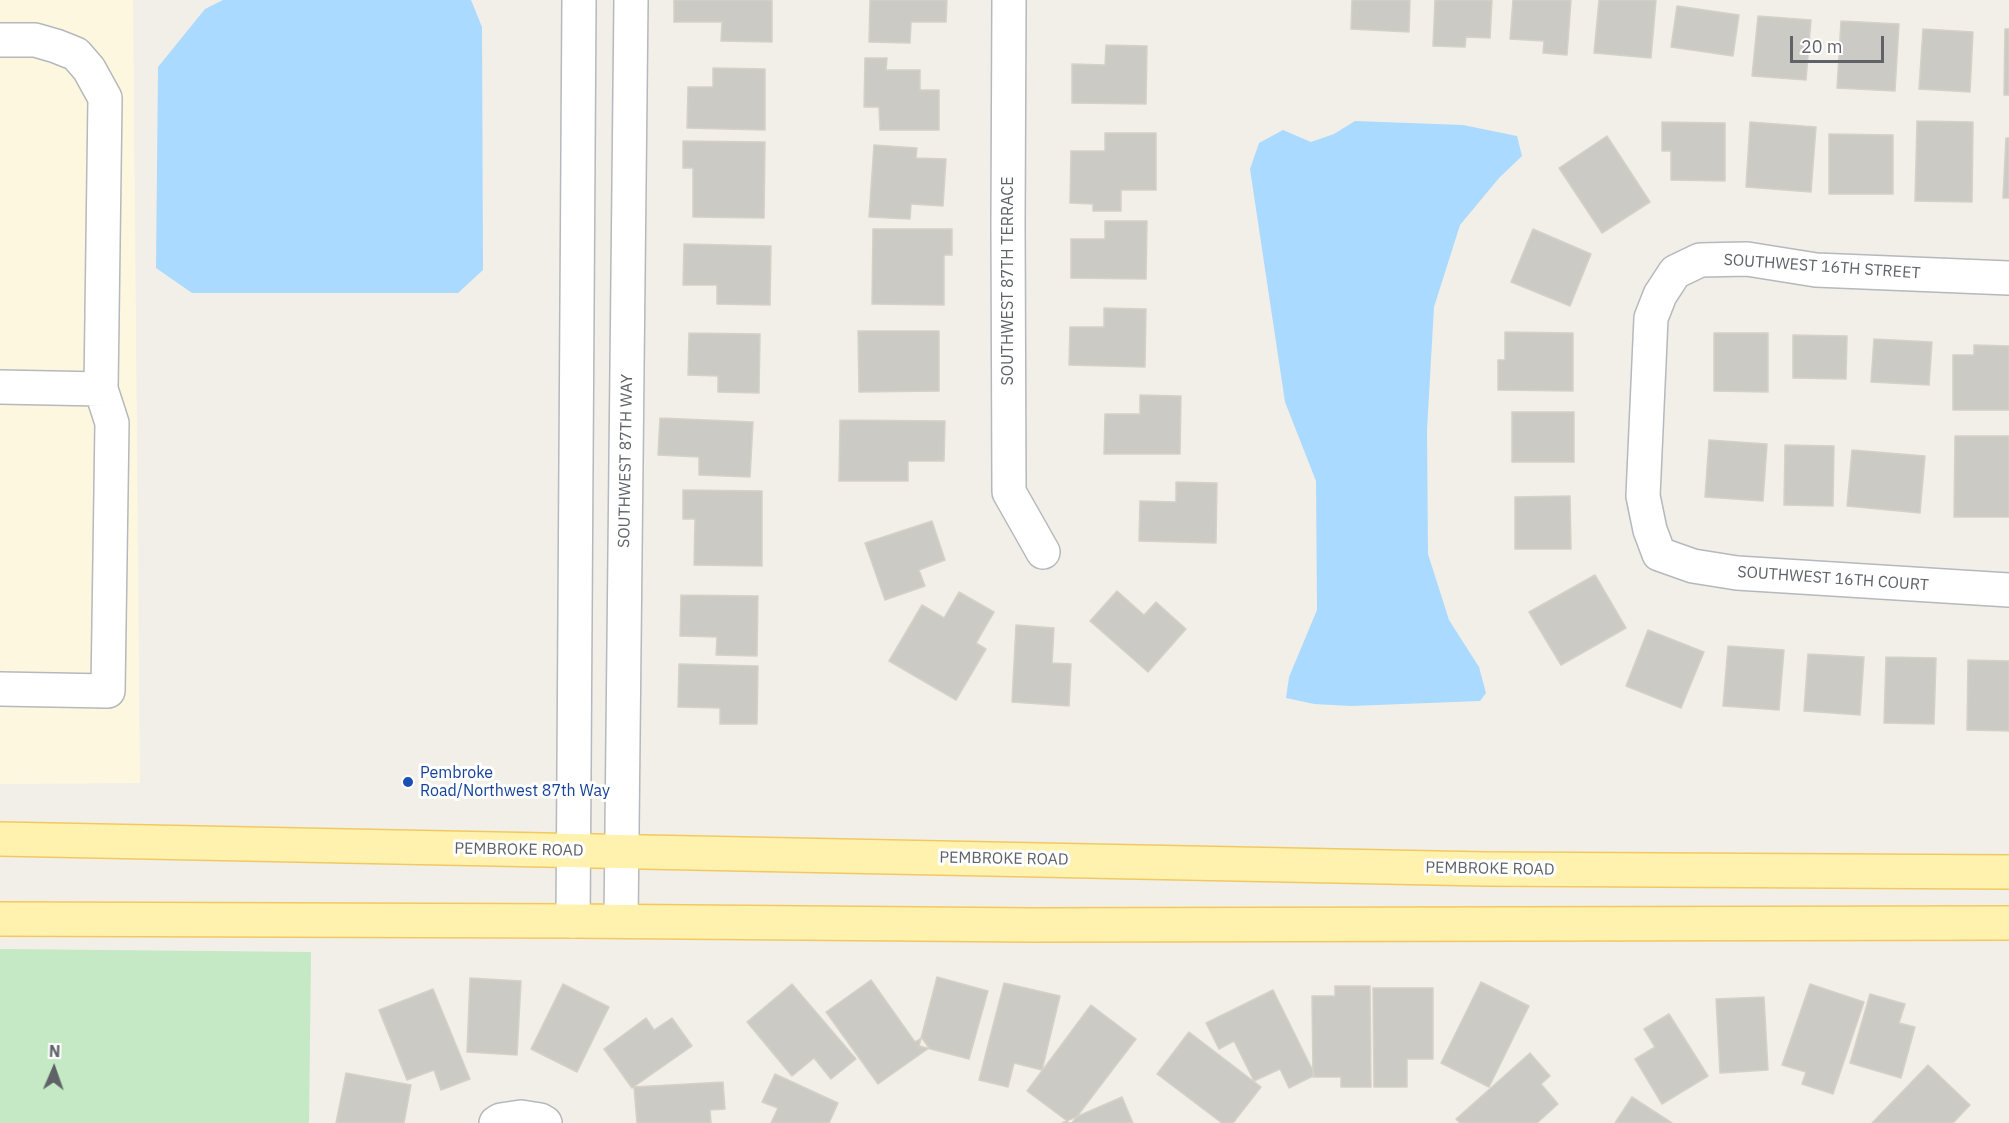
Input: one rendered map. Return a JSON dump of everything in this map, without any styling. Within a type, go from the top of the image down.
[{"type":"main road","name":"PEMBROKE ROAD","points":[[0,839],[1473,869],[2009,872]]},
{"type":"main road","points":[[0,919],[1020,925],[2009,923]]},
{"type":"street","points":[[573,921],[579,0]]},
{"type":"street","name":"SOUTHWEST 87TH WAY","points":[[621,921],[631,0]]},
{"type":"street","name":"SOUTHWEST 87TH TERRACE","points":[[1010,0],[1009,492],[1043,552]]},
{"type":"street","points":[[0,40],[35,40],[56,45],[76,54],[89,69],[105,98],[101,389],[112,423],[108,691],[0,689]]},
{"type":"street","name":"SOUTHWEST 16TH STREET","points":[[1659,554],[1650,530],[1643,496],[1651,318],[1660,295],[1675,272],[1700,260],[1747,259],[1816,270],[2009,278]]},
{"type":"street","points":[[577,321],[627,321]]},
{"type":"street","points":[[0,387],[101,389]]},
{"type":"street","name":"SOUTHWEST 16TH COURT","points":[[1659,554],[1693,566],[1737,573],[2009,590]]},
{"type":"street","points":[[496,1123],[521,1117],[545,1123]]},
{"type":"shaded area","points":[[0,0],[133,0],[140,783],[0,784]]},
{"type":"green space","points":[[0,949],[311,952],[309,1123],[0,1123]]},
{"type":"water","points":[[223,0],[471,0],[482,27],[483,270],[458,293],[192,293],[156,268],[158,67],[205,9]]},
{"type":"water","points":[[1355,121],[1463,125],[1517,136],[1522,156],[1499,178],[1460,225],[1434,307],[1427,430],[1428,554],[1449,620],[1479,667],[1486,693],[1480,701],[1351,706],[1314,704],[1286,698],[1289,677],[1317,610],[1316,481],[1285,402],[1250,169],[1259,143],[1283,130],[1311,142],[1334,134]]},
{"type":"building","points":[[674,0],[772,0],[772,42],[721,41],[722,22],[674,22]]},
{"type":"building","points":[[870,0],[947,0],[946,22],[911,22],[910,43],[869,42]]},
{"type":"building","points":[[1352,0],[1410,0],[1409,32],[1351,29]]},
{"type":"building","points":[[1435,0],[1492,0],[1490,38],[1466,37],[1465,47],[1433,46]]},
{"type":"building","points":[[1513,0],[1571,0],[1567,55],[1543,53],[1544,41],[1510,39]]},
{"type":"building","points":[[1599,0],[1656,0],[1651,58],[1594,53]]},
{"type":"building","points":[[1677,6],[1739,15],[1733,56],[1671,47]]},
{"type":"building","points":[[1758,16],[1811,20],[1806,80],[1752,76]]},
{"type":"building","points":[[1841,21],[1899,24],[1895,91],[1837,88]]},
{"type":"building","points":[[1923,29],[1973,32],[1970,92],[1919,89]]},
{"type":"building","points":[[2005,29],[2009,29],[2009,95],[2004,95]]},
{"type":"building","points":[[1106,45],[1147,46],[1146,104],[1072,103],[1072,64],[1105,65]]},
{"type":"building","points":[[865,58],[887,58],[886,70],[920,70],[920,90],[939,90],[939,130],[880,130],[879,107],[864,107]]},
{"type":"building","points":[[713,68],[765,69],[765,130],[687,128],[688,87],[713,87]]},
{"type":"building","points":[[1917,121],[1973,122],[1972,202],[1915,201]]},
{"type":"building","points":[[1662,122],[1725,123],[1725,181],[1671,180],[1671,151],[1662,151]]},
{"type":"building","points":[[1750,122],[1816,127],[1811,192],[1746,187]]},
{"type":"building","points":[[1105,133],[1156,133],[1156,190],[1121,190],[1121,211],[1093,211],[1093,204],[1070,203],[1071,151],[1105,151]]},
{"type":"building","points":[[1829,134],[1893,135],[1893,194],[1829,194]]},
{"type":"building","points":[[1607,136],[1650,202],[1602,233],[1559,168]]},
{"type":"building","points":[[2006,138],[2009,138],[2009,198],[2003,198]]},
{"type":"building","points":[[683,141],[765,142],[764,218],[693,217],[693,168],[683,168]]},
{"type":"building","points":[[874,145],[917,148],[916,158],[946,159],[943,206],[911,204],[910,219],[869,217]]},
{"type":"building","points":[[1105,221],[1147,221],[1146,279],[1071,278],[1071,239],[1105,239]]},
{"type":"building","points":[[873,229],[952,229],[952,255],[944,255],[944,305],[872,304]]},
{"type":"building","points":[[1533,229],[1591,254],[1570,306],[1511,282]]},
{"type":"building","points":[[684,244],[771,246],[770,305],[717,304],[717,285],[683,285]]},
{"type":"building","points":[[1104,308],[1146,309],[1145,367],[1069,365],[1070,327],[1104,327]]},
{"type":"building","points":[[858,331],[939,331],[939,391],[859,392]]},
{"type":"building","points":[[1505,332],[1573,333],[1573,391],[1498,390],[1498,360],[1505,360]]},
{"type":"building","points":[[689,333],[760,334],[759,393],[718,392],[718,376],[688,375]]},
{"type":"building","points":[[1714,333],[1768,333],[1768,392],[1714,391]]},
{"type":"building","points":[[1793,335],[1847,336],[1846,379],[1793,378]]},
{"type":"building","points":[[1874,339],[1932,342],[1929,385],[1871,382]]},
{"type":"building","points":[[1974,345],[2009,346],[2009,410],[1953,410],[1953,355],[1974,355]]},
{"type":"building","points":[[1140,395],[1181,396],[1180,454],[1104,454],[1105,414],[1140,414]]},
{"type":"building","points":[[1512,412],[1574,412],[1574,462],[1512,462]]},
{"type":"building","points":[[660,418],[753,422],[750,477],[699,475],[699,457],[658,455]]},
{"type":"building","points":[[840,420],[945,421],[944,461],[908,461],[908,481],[839,481]]},
{"type":"building","points":[[1955,436],[2009,436],[2009,517],[1954,517]]},
{"type":"building","points":[[1709,440],[1767,444],[1763,501],[1705,497]]},
{"type":"building","points":[[1785,445],[1834,446],[1833,506],[1784,505]]},
{"type":"building","points":[[1852,450],[1925,456],[1920,513],[1847,506]]},
{"type":"building","points":[[1176,482],[1217,483],[1216,543],[1139,541],[1140,501],[1176,502]]},
{"type":"building","points":[[683,490],[762,491],[762,566],[694,565],[695,519],[683,519]]},
{"type":"building","points":[[1570,496],[1571,549],[1515,549],[1515,497]]},
{"type":"building","points":[[932,521],[945,560],[919,570],[925,586],[885,600],[865,543]]},
{"type":"building","points":[[1595,575],[1626,628],[1561,665],[1529,612]]},
{"type":"building","points":[[1117,591],[1144,615],[1156,602],[1186,629],[1148,672],[1090,621]]},
{"type":"building","points":[[959,592],[994,612],[976,643],[986,649],[956,700],[889,661],[922,605],[944,618]]},
{"type":"building","points":[[681,595],[758,596],[757,656],[716,655],[717,637],[680,636]]},
{"type":"building","points":[[1016,625],[1054,628],[1052,663],[1071,664],[1069,706],[1012,702]]},
{"type":"building","points":[[1648,630],[1704,652],[1681,708],[1626,686]]},
{"type":"building","points":[[1728,646],[1784,650],[1779,710],[1723,706]]},
{"type":"building","points":[[1808,654],[1864,657],[1860,715],[1804,711]]},
{"type":"building","points":[[1886,657],[1936,658],[1934,724],[1884,723]]},
{"type":"building","points":[[1968,660],[2009,661],[2009,731],[1967,730]]},
{"type":"building","points":[[679,664],[758,666],[757,724],[720,724],[720,708],[678,707]]},
{"type":"building","points":[[937,977],[988,991],[969,1059],[919,1046]]},
{"type":"building","points":[[470,978],[521,981],[517,1055],[467,1052]]},
{"type":"building","points":[[871,980],[915,1042],[922,1038],[929,1048],[878,1084],[826,1012]]},
{"type":"building","points":[[1481,982],[1529,1006],[1489,1087],[1441,1063]]},
{"type":"building","points":[[1004,983],[1060,996],[1042,1070],[1014,1063],[1008,1087],[979,1080]]},
{"type":"building","points":[[563,984],[609,1007],[577,1072],[531,1049]]},
{"type":"building","points":[[792,984],[856,1059],[831,1079],[814,1058],[792,1076],[747,1022]]},
{"type":"building","points":[[1810,984],[1864,1002],[1833,1094],[1802,1084],[1806,1072],[1782,1065]]},
{"type":"building","points":[[1335,986],[1370,986],[1371,1087],[1341,1087],[1341,1077],[1313,1077],[1312,996],[1335,996]]},
{"type":"building","points":[[1373,988],[1433,988],[1433,1059],[1407,1059],[1407,1087],[1374,1087]]},
{"type":"building","points":[[433,989],[470,1079],[441,1090],[434,1070],[407,1080],[379,1010]]},
{"type":"building","points":[[1273,990],[1315,1075],[1289,1088],[1280,1069],[1254,1081],[1234,1041],[1219,1049],[1206,1023]]},
{"type":"building","points":[[1870,994],[1905,1004],[1899,1023],[1915,1027],[1901,1078],[1850,1063]]},
{"type":"building","points":[[1764,997],[1768,1070],[1720,1073],[1716,999]]},
{"type":"building","points":[[1091,1005],[1136,1039],[1070,1123],[1027,1091]]},
{"type":"building","points":[[1669,1014],[1708,1076],[1662,1104],[1635,1059],[1655,1047],[1644,1029]]},
{"type":"building","points":[[646,1018],[654,1030],[672,1018],[692,1046],[632,1088],[604,1049]]},
{"type":"building","points":[[1189,1032],[1261,1087],[1233,1123],[1222,1123],[1157,1074]]},
{"type":"building","points":[[1530,1053],[1550,1076],[1541,1084],[1558,1104],[1537,1123],[1460,1123],[1456,1119]]},
{"type":"building","points":[[1928,1065],[1970,1105],[1953,1123],[1872,1123]]},
{"type":"building","points":[[346,1073],[411,1085],[404,1123],[336,1123]]},
{"type":"building","points":[[775,1074],[838,1103],[829,1123],[771,1123],[778,1108],[762,1102]]},
{"type":"building","points":[[723,1082],[725,1109],[710,1110],[711,1123],[637,1123],[634,1087]]},
{"type":"building","points":[[1122,1097],[1133,1123],[1062,1123]]},
{"type":"building","points":[[1632,1097],[1672,1123],[1615,1123]]},
{"type":"place","name":"Pembroke Road/Northwest 87th Way","points":[[408,782]]}]
